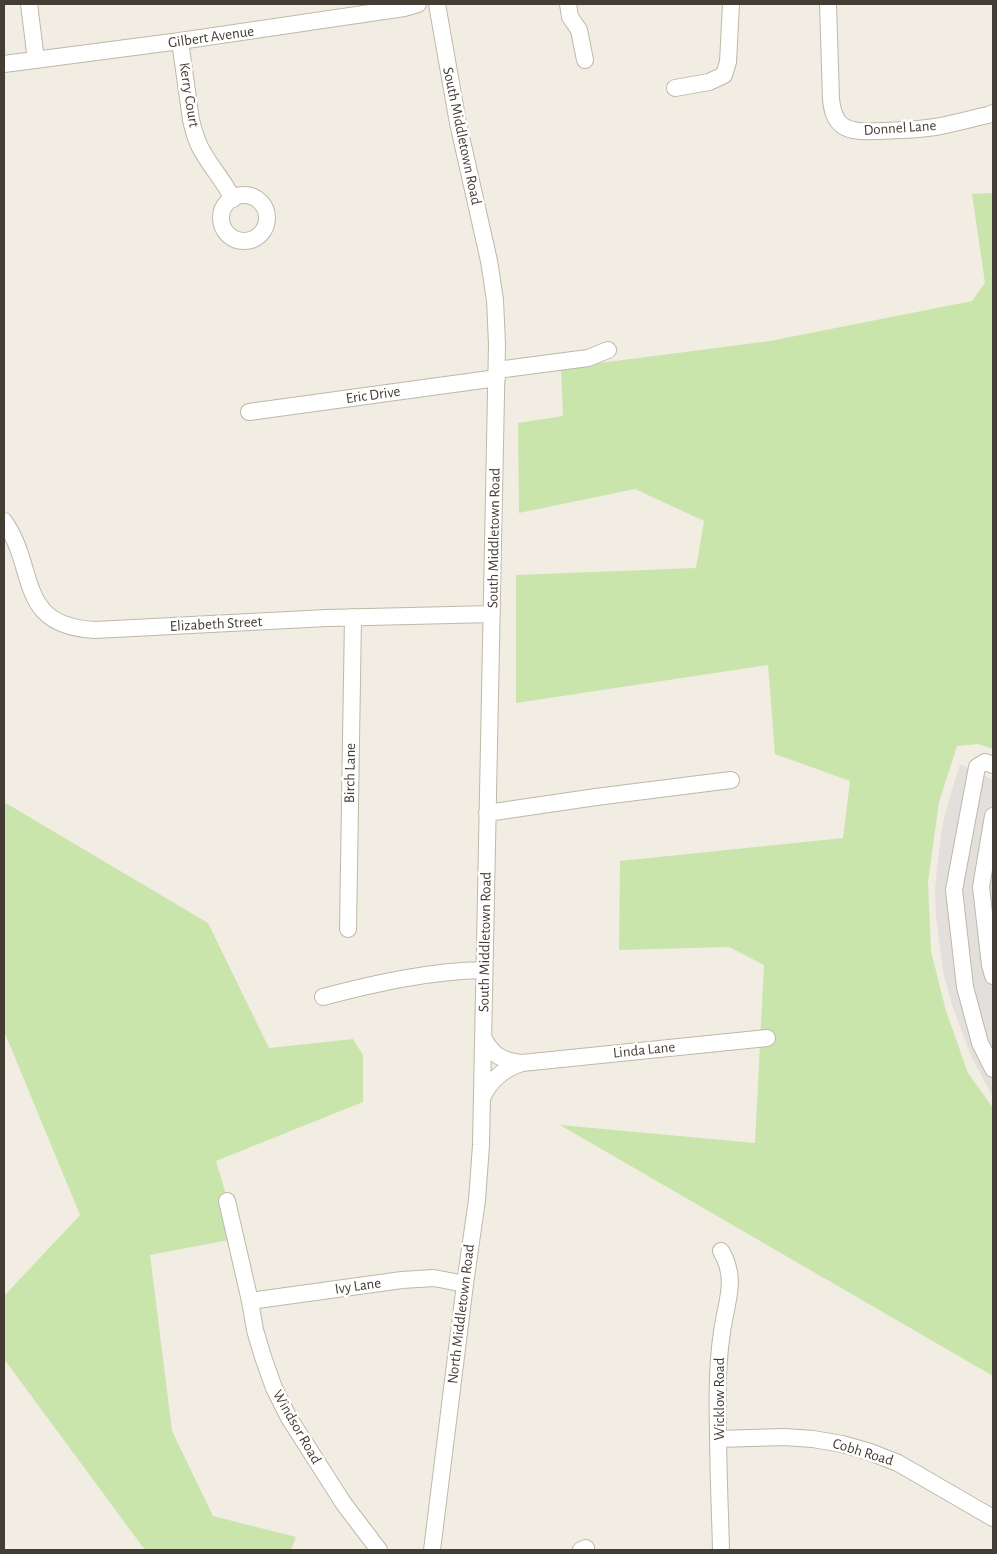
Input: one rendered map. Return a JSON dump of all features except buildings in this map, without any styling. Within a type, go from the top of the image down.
[{"type":"street","points":[[29,4],[36,60]]},
{"type":"street","name":"Gilbert Avenue","points":[[4,64],[180,41],[418,4]]},
{"type":"street","name":"South Middletown Road","points":[[437,4],[457,115],[491,271],[496,323],[497,374],[482,1077]]},
{"type":"street","points":[[568,4],[570,17],[579,30],[586,60]]},
{"type":"street","points":[[675,88],[709,82],[724,75],[728,62],[731,4]]},
{"type":"street","name":"Donnel Lane","points":[[828,4],[830,99],[832,109],[842,126],[852,130],[865,131],[920,129],[993,113]]},
{"type":"street","name":"Kerry Court","points":[[180,41],[194,132],[204,154],[223,180],[233,198]]},
{"type":"street","name":"Eric Drive","points":[[249,412],[497,374],[588,358],[608,350]]},
{"type":"street","name":"Elizabeth Street","points":[[4,521],[16,542],[31,592],[37,602],[54,621],[80,629],[95,630],[353,617],[492,614]]},
{"type":"street","name":"Birch Lane","points":[[348,929],[353,617]]},
{"type":"street","points":[[993,765],[985,762],[977,767],[954,890],[965,987],[980,1043],[993,1068]]},
{"type":"street","points":[[487,813],[731,780]]},
{"type":"street","points":[[993,816],[981,887],[990,965],[993,976]]},
{"type":"street","points":[[324,996],[402,978],[484,970]]},
{"type":"street","name":"Linda Lane","points":[[483,1037],[492,1052],[514,1062],[522,1063],[767,1038]]},
{"type":"street","name":"Linda Lane","points":[[482,1098],[486,1089],[498,1075],[522,1063]]},
{"type":"street","name":"North Middletown Road","points":[[432,1550],[477,1200],[481,1145],[482,1077]]},
{"type":"street","name":"Windsor Road","points":[[227,1201],[255,1330],[262,1357],[274,1388],[289,1418],[344,1504],[379,1550]]},
{"type":"street","name":"Wicklow Road","points":[[721,1251],[727,1262],[731,1287],[719,1346],[717,1378],[721,1550]]},
{"type":"street","name":"Ivy Lane","points":[[250,1301],[402,1280],[434,1278],[465,1284]]},
{"type":"street","name":"Cobh Road","points":[[718,1440],[784,1437],[842,1444],[898,1463],[993,1518]]},
{"type":"green space","points":[[993,193],[993,749],[978,744],[957,746],[939,802],[928,882],[931,951],[946,1011],[968,1073],[993,1108],[993,1376],[560,1125],[755,1143],[764,965],[729,947],[619,950],[620,861],[843,838],[850,781],[775,754],[768,665],[516,703],[516,575],[696,568],[704,521],[635,489],[519,513],[518,423],[563,416],[561,368],[770,341],[972,301],[985,283],[972,194]]},
{"type":"green space","points":[[4,802],[208,923],[269,1048],[353,1039],[363,1055],[363,1102],[216,1161],[239,1238],[150,1255],[172,1431],[213,1516],[296,1537],[291,1550],[145,1550],[4,1359],[4,1296],[80,1215],[4,1031]]},
{"type":"shaded area","points":[[960,764],[993,780],[993,1097],[971,1056],[952,1005],[944,976],[936,918],[935,889],[941,834]]}]
